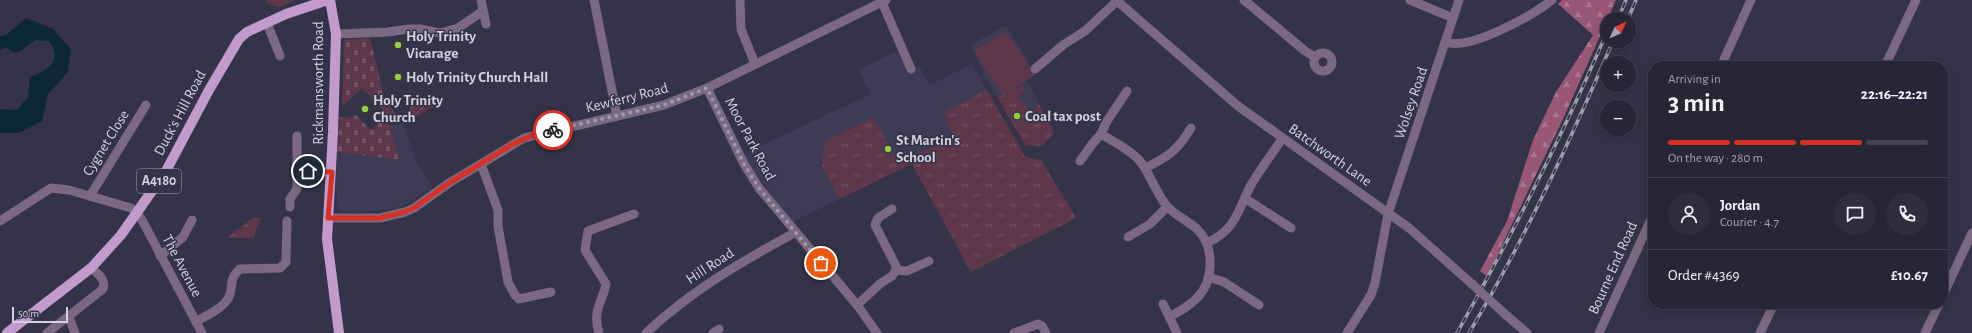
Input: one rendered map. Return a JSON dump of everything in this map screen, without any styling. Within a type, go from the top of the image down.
[{"type":"main road","points":[[302,8],[310,0]]},
{"type":"main road","name":"Duck's Hill Road","points":[[7,333],[91,268],[121,235],[166,171],[233,47],[247,32],[302,8],[329,0]]},
{"type":"main road","name":"Rickmansworth Road","points":[[329,0],[336,34],[332,172],[327,239],[339,333]]},
{"type":"street","points":[[481,0],[486,24]]},
{"type":"street","points":[[594,0],[617,116]]},
{"type":"street","points":[[740,0],[741,29],[755,64]]},
{"type":"street","points":[[1035,69],[1063,45],[1085,31],[1116,0]]},
{"type":"street","name":"Batchworth Lane","points":[[1116,0],[1217,89],[1282,139],[1409,228],[1527,333]]},
{"type":"street","points":[[1244,0],[1305,51],[1315,57]]},
{"type":"street","points":[[1410,0],[1453,18]]},
{"type":"street","name":"Wolsey Road","points":[[1347,333],[1371,295],[1375,283],[1388,214],[1459,0]]},
{"type":"street","points":[[1446,42],[1455,44],[1498,31],[1534,13],[1552,0]]},
{"type":"street","points":[[1723,61],[1751,0]]},
{"type":"street","points":[[1887,61],[1916,0]]},
{"type":"street","points":[[883,1],[911,69]]},
{"type":"street","name":"Kewferry Road","points":[[328,218],[380,218],[404,212],[414,208],[449,183],[513,144],[533,135],[664,105],[707,88],[883,1]]},
{"type":"street","points":[[336,34],[388,32],[408,28],[440,33],[458,28],[483,12]]},
{"type":"street","points":[[267,23],[280,56]]},
{"type":"street","name":"Moor Park Road","points":[[707,88],[744,164],[759,188],[857,305],[877,333]]},
{"type":"street","points":[[1080,161],[1093,143],[1102,134],[1107,121],[1127,91]]},
{"type":"street","name":"Cygnet Close","points":[[90,196],[146,105]]},
{"type":"street","points":[[1144,168],[1171,154],[1181,145],[1191,128]]},
{"type":"street","points":[[1102,134],[1129,151],[1144,168],[1167,207],[1197,229],[1208,243],[1210,254],[1207,284],[1198,298],[1169,317]]},
{"type":"street","points":[[290,207],[290,199],[297,189],[298,136]]},
{"type":"street","points":[[1208,243],[1218,238],[1230,227],[1246,199],[1251,185],[1282,139]]},
{"type":"street","points":[[481,164],[498,210],[498,226],[508,282],[515,295],[519,299],[551,292]]},
{"type":"street","points":[[297,171],[332,172]]},
{"type":"street","name":"Cygnet Close","points":[[0,221],[51,188],[69,190],[131,208],[137,212]]},
{"type":"street","points":[[1246,199],[1291,228]]},
{"type":"street","points":[[1128,237],[1150,224],[1167,207]]},
{"type":"street","points":[[857,305],[881,283],[892,276],[896,270],[896,266],[875,225],[878,218],[892,209]]},
{"type":"street","name":"The Avenue","points":[[137,212],[202,333]]},
{"type":"street","points":[[599,333],[596,310],[604,293],[606,284],[586,250],[588,231],[634,214]]},
{"type":"street","points":[[160,256],[183,237],[192,220]]},
{"type":"street","points":[[196,322],[222,305],[229,297],[231,280],[235,273],[240,269],[280,268],[284,266],[286,262],[287,221]]},
{"type":"street","name":"Bourne End Road","points":[[1599,333],[1648,226]]},
{"type":"street","name":"Hill Road","points":[[646,333],[670,310],[704,285],[796,232]]},
{"type":"street","points":[[1948,284],[1972,232]]},
{"type":"street","points":[[896,270],[907,271],[930,261]]},
{"type":"street","points":[[47,333],[104,289],[105,283],[91,268]]},
{"type":"street","points":[[1208,277],[1224,282],[1259,305]]},
{"type":"street","points":[[1163,304],[1177,333]]},
{"type":"street","points":[[1760,333],[1772,309]]},
{"type":"street","points":[[1925,333],[1937,309]]},
{"type":"street","points":[[69,317],[75,333]]},
{"type":"street","points":[[1014,333],[1038,324],[1042,326],[1046,333]]},
{"type":"shaded area","name":"St Martin's School","points":[[1006,25],[1036,74],[1027,80],[1054,133],[1042,146],[1025,145],[986,78],[981,80],[1025,157],[1041,160],[1076,218],[971,272],[912,164],[792,222],[742,155],[870,94],[859,70],[897,51],[908,71],[919,66],[930,85],[972,64],[980,77],[984,74],[970,45]]},
{"type":"shaded area","points":[[403,122],[416,161],[433,187],[407,204],[395,209],[352,213],[341,211],[338,205],[336,186],[337,152],[399,160],[390,126]]},
{"type":"green space","points":[[266,0],[295,0],[278,8],[267,3]]},
{"type":"green space","points":[[1562,0],[1616,0],[1611,12],[1600,12],[1600,36],[1564,117],[1487,276],[1480,271],[1507,221],[1533,140],[1556,92],[1593,35],[1558,4]]},
{"type":"green space","points":[[1006,31],[1035,75],[1002,95],[974,51]]},
{"type":"green space","points":[[370,38],[385,101],[401,119],[389,123],[399,160],[337,152],[340,117],[349,118],[356,115],[371,130],[387,114],[362,88],[342,107],[344,40]]},
{"type":"green space","points":[[1022,85],[1025,89],[1017,98],[1032,112],[1039,104],[1054,133],[1042,146],[1025,145],[998,98],[1013,88],[1014,90]]},
{"type":"green space","points":[[987,90],[1025,157],[1041,160],[1076,218],[971,272],[912,164],[839,199],[822,165],[825,141],[874,117],[898,163],[954,137],[944,112]]},
{"type":"green space","points":[[429,97],[434,106],[414,118],[409,107]]},
{"type":"green space","points":[[254,217],[261,218],[253,238],[228,237]]},
{"type":"water","points":[[26,18],[53,29],[71,49],[68,72],[48,94],[42,121],[19,133],[0,133],[0,109],[17,110],[28,97],[30,77],[47,68],[54,60],[55,54],[49,41],[35,40],[19,52],[14,53],[6,47],[0,50],[0,36],[6,35]]},
{"type":"railway","points":[[1621,12],[1626,0]]},
{"type":"railway","points":[[1631,12],[1636,0]]},
{"type":"railway","points":[[1457,333],[1555,147],[1600,48]]},
{"type":"railway","points":[[1469,333],[1490,298],[1528,226],[1580,116],[1610,48]]},
{"type":"way so far","points":[[553,130],[664,105],[707,88],[744,164],[759,188],[821,263]]},
{"type":"place","name":"Holy Trinity Vicarage","points":[[398,45]]},
{"type":"place","name":"Holy Trinity Church Hall","points":[[398,77]]},
{"type":"place","name":"Holy Trinity Church","points":[[365,109]]},
{"type":"place","name":"Coal tax post","points":[[1017,116]]},
{"type":"place","name":"St Martin's School","points":[[888,149]]},
{"type":"route","points":[[308,171],[332,172],[328,218],[380,218],[414,208],[449,183],[513,144],[524,138],[553,130]]}]
